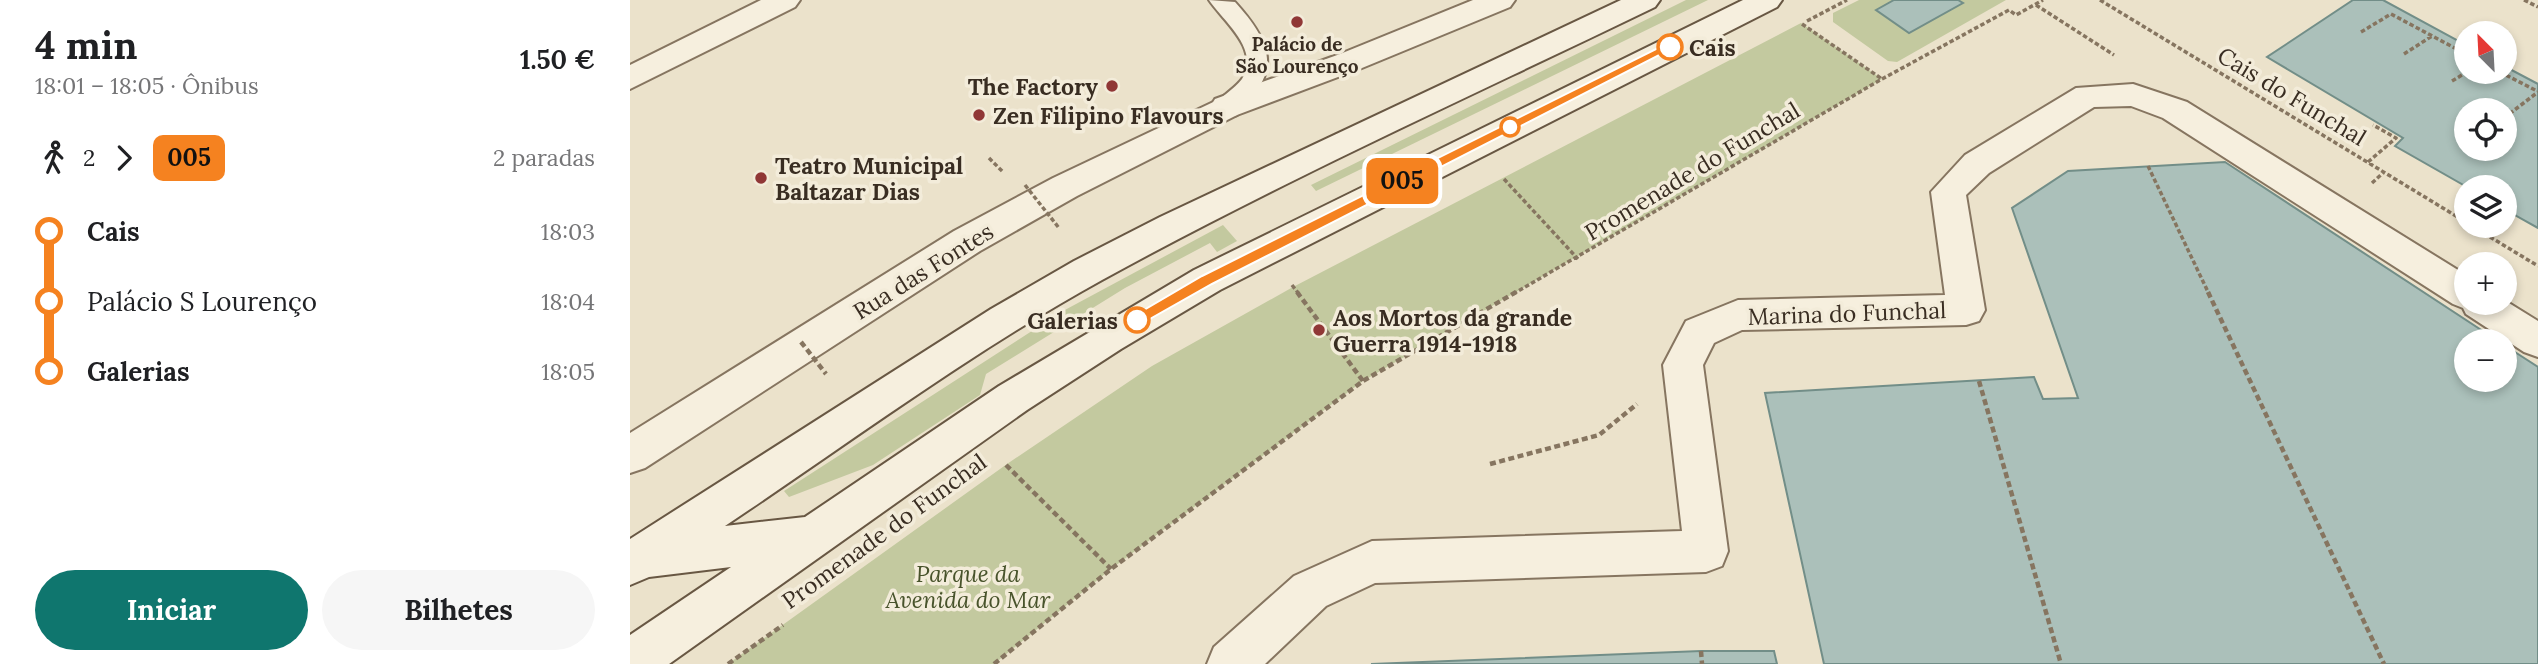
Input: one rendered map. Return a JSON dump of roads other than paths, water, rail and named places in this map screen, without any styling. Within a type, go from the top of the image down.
[{"type":"street","points":[[630,78],[785,0]]},
{"type":"street","name":"Rua das Fontes","points":[[630,455],[967,241],[1065,187],[1226,107],[1351,61],[1500,0]]},
{"type":"street","points":[[634,559],[993,327],[1087,271],[1173,226],[1645,0]]},
{"type":"street","points":[[630,663],[1013,398],[1107,338],[1207,280],[1767,0]]},
{"type":"street","name":"Marina do Funchal","points":[[1231,664],[1310,591],[1372,562],[1706,551],[1683,365],[1700,332],[1738,315],[1966,310],[1948,192],[1977,164],[2087,96],[2133,96],[2175,110],[2454,287]]},
{"type":"street","points":[[2498,315],[2538,341]]},
{"type":"street","points":[[634,559],[811,537]]},
{"type":"lane","points":[[1220,0],[1233,11],[1256,51],[1254,78],[1226,107]]},
{"type":"water","points":[[1894,0],[1958,0],[1963,3],[1909,33],[1876,10]]},
{"type":"water","points":[[2353,0],[2383,0],[2454,38],[2454,84],[2517,84],[2517,73],[2538,84],[2538,228],[2517,216],[2517,175],[2454,175],[2454,180],[2395,146],[2403,138],[2267,57]]},
{"type":"water","points":[[2225,162],[2454,312],[2454,315],[2480,329],[2454,329],[2454,392],[2517,392],[2517,353],[2538,367],[2538,664],[1824,664],[1765,393],[2034,377],[2043,399],[2078,398],[2012,208],[2068,171]]},
{"type":"water","points":[[1701,651],[1774,651],[1777,664],[1371,664]]},
{"type":"place","name":"Palácio de São Lourenço","points":[[1297,22]]},
{"type":"place","name":"Cais","points":[[1670,47]]},
{"type":"place","name":"The Factory","points":[[1112,86]]},
{"type":"place","name":"Zen Filipino Flavours","points":[[979,115]]},
{"type":"place","name":"Teatro Municipal Baltazar Dias","points":[[761,178]]},
{"type":"place","name":"Galerias","points":[[1137,320]]},
{"type":"place","name":"Aos Mortos da grande Guerra 1914-1918","points":[[1319,330]]},
{"type":"park label","name":"Parque da Avenida do Mar","points":[[968,586]]}]
